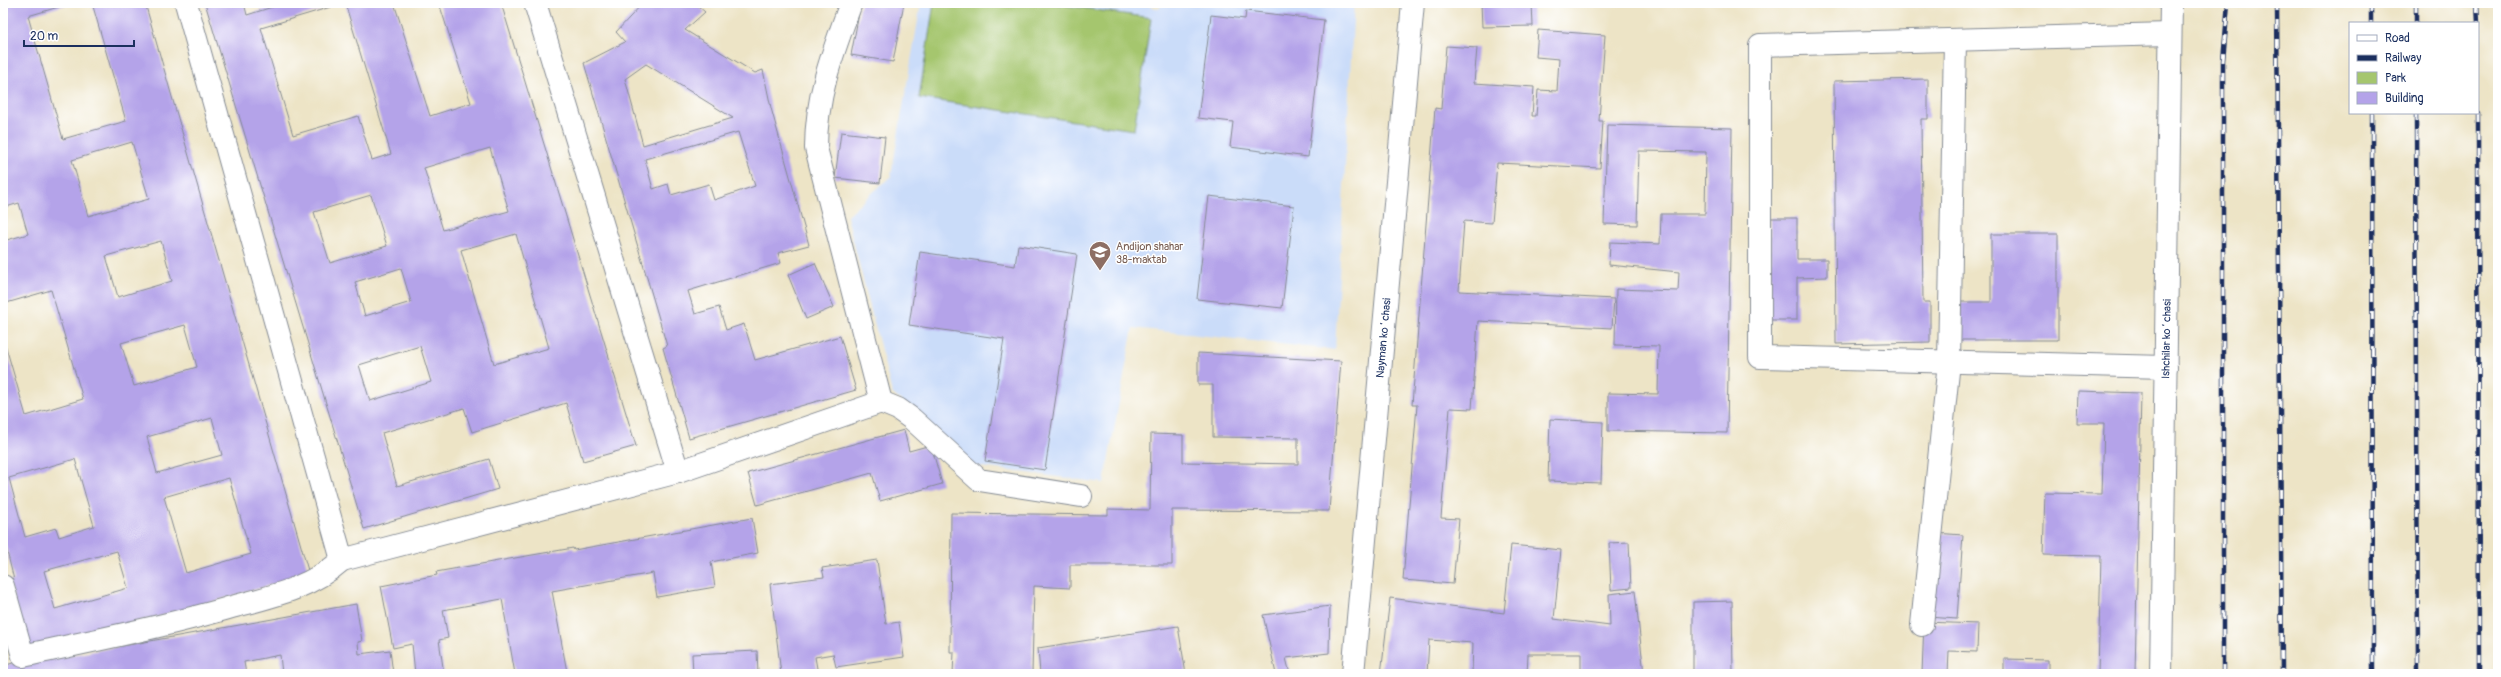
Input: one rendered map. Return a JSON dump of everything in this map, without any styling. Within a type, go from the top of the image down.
[{"type":"street","points":[[186,3],[342,560]]},
{"type":"street","points":[[535,3],[678,472]]},
{"type":"street","points":[[851,3],[822,86],[816,119],[816,148],[881,402]]},
{"type":"street","name":"Nayman koʻchasi","points":[[1353,674],[1412,3]]},
{"type":"street","name":"Ishchilar koʻchasi","points":[[2161,674],[2171,3]]},
{"type":"street","points":[[2166,367],[1760,357],[1760,45],[2170,34]]},
{"type":"street","points":[[1922,625],[1949,362],[1955,40]]},
{"type":"street","points":[[3,586],[23,656],[183,621],[278,594],[313,582],[342,560],[678,472],[881,402],[898,409],[912,419],[979,480],[1081,496]]},
{"type":"shaded area","name":"Andijon shahar 38-maktab","points":[[921,3],[1141,3],[1159,9],[1163,3],[1354,3],[1335,350],[1133,328],[1104,483],[974,466],[892,393],[847,216],[891,176]]},
{"type":"green space","points":[[934,3],[1048,3],[1151,18],[1134,130],[919,98]]},
{"type":"building","points":[[3,3],[72,3],[28,16],[63,139],[126,121],[92,3],[145,3],[309,574],[173,613],[28,648],[9,582],[14,580],[3,535],[3,337],[26,416],[83,399],[51,290],[3,304],[3,241],[28,234],[19,203],[3,208],[3,149],[8,147],[3,129]],"holes":[[[132,142],[149,199],[88,216],[72,160]],[[161,241],[172,281],[118,297],[106,256]],[[185,325],[197,367],[134,386],[121,343]],[[212,418],[222,455],[157,473],[147,437]],[[75,459],[94,526],[59,537],[56,528],[25,537],[9,478]],[[229,478],[251,554],[186,573],[164,497]],[[117,551],[128,588],[55,609],[44,571]]]},
{"type":"building","points":[[205,3],[244,3],[247,15],[285,3],[344,3],[261,28],[293,135],[358,116],[372,160],[391,154],[345,3],[394,3],[430,116],[471,103],[439,3],[501,3],[636,446],[583,461],[566,403],[472,432],[464,408],[382,433],[397,486],[489,459],[498,489],[364,529]],"holes":[[[490,148],[509,211],[443,230],[424,168]],[[371,195],[387,246],[330,263],[314,212]],[[516,234],[549,348],[494,364],[461,250]],[[401,268],[411,302],[365,316],[355,282]],[[420,346],[431,382],[370,401],[359,365]]]},
{"type":"building","points":[[643,3],[699,3],[697,5],[705,12],[685,30],[755,73],[763,70],[771,108],[809,245],[778,253],[781,263],[688,291],[695,314],[719,307],[726,330],[744,324],[755,360],[840,336],[856,390],[689,438],[663,348],[667,346],[584,63],[625,42],[616,32]],"holes":[[[646,64],[733,118],[643,145],[625,79]],[[738,132],[755,186],[714,200],[709,184],[671,195],[668,184],[653,189],[645,159]]]},
{"type":"building","points":[[861,3],[904,3],[893,62],[851,55]]},
{"type":"building","points":[[1481,3],[1532,3],[1533,26],[1482,27]]},
{"type":"building","points":[[1246,11],[1324,20],[1308,157],[1230,147],[1233,122],[1198,118],[1211,15],[1245,19]]},
{"type":"building","points":[[1538,30],[1605,35],[1599,121],[1603,121],[1600,168],[1497,163],[1492,223],[1464,221],[1459,291],[1614,299],[1612,328],[1478,321],[1472,409],[1450,408],[1441,518],[1459,519],[1453,584],[1403,580],[1417,405],[1412,405],[1435,108],[1441,109],[1446,46],[1477,48],[1474,83],[1534,87],[1532,116],[1536,116],[1538,90],[1557,91],[1559,59],[1536,57]]},
{"type":"building","points":[[1928,79],[1928,119],[1921,119],[1923,302],[1930,302],[1930,342],[1836,344],[1834,81]]},
{"type":"building","points":[[1607,125],[1732,128],[1727,433],[1608,431],[1608,393],[1658,394],[1659,346],[1615,345],[1616,289],[1678,291],[1679,272],[1609,265],[1610,242],[1660,244],[1661,214],[1705,214],[1706,152],[1639,151],[1637,225],[1604,224]]},
{"type":"building","points":[[841,132],[885,137],[880,183],[835,178]]},
{"type":"building","points":[[1209,196],[1294,206],[1282,308],[1197,299]]},
{"type":"building","points":[[1770,218],[1797,218],[1797,259],[1827,259],[1827,277],[1797,278],[1797,320],[1771,320]]},
{"type":"building","points":[[1991,234],[2058,234],[2058,340],[1958,340],[1958,302],[1991,302]]},
{"type":"building","points":[[1018,245],[1077,254],[1045,470],[985,461],[1004,339],[909,325],[920,252],[1015,266]]},
{"type":"building","points":[[815,263],[834,307],[806,319],[788,275]]},
{"type":"building","points":[[1198,353],[1341,361],[1329,511],[1172,510],[1172,565],[1070,565],[1070,588],[1034,586],[1032,674],[953,674],[954,652],[950,652],[951,513],[1108,515],[1108,509],[1150,510],[1151,434],[1183,435],[1183,462],[1298,464],[1298,438],[1213,437],[1213,385],[1198,385]]},
{"type":"building","points":[[2078,391],[2141,393],[2135,674],[2098,674],[2101,556],[2043,555],[2045,493],[2102,494],[2104,423],[2077,423]]},
{"type":"building","points":[[1550,419],[1603,422],[1601,483],[1548,481]]},
{"type":"building","points":[[904,430],[909,451],[931,445],[942,484],[880,501],[872,473],[757,505],[748,473]]},
{"type":"building","points":[[752,518],[758,553],[711,562],[715,587],[657,597],[653,573],[552,591],[567,672],[515,674],[502,599],[443,610],[448,638],[439,640],[444,674],[415,674],[412,644],[393,648],[381,586],[437,575],[436,572],[573,548],[574,550]]},
{"type":"building","points":[[1935,533],[1963,535],[1957,619],[1928,617]]},
{"type":"building","points":[[1629,542],[1631,588],[1611,590],[1609,543]]},
{"type":"building","points":[[1511,545],[1561,550],[1554,619],[1610,626],[1609,594],[1635,591],[1644,674],[1581,674],[1581,654],[1528,654],[1527,674],[1472,674],[1473,643],[1429,640],[1427,674],[1381,674],[1390,598],[1504,613]]},
{"type":"building","points":[[877,560],[886,624],[899,622],[904,657],[836,667],[833,654],[815,657],[818,674],[781,674],[770,584],[824,577],[822,568]]},
{"type":"building","points":[[1732,601],[1733,674],[1693,674],[1693,602]]},
{"type":"building","points":[[356,604],[362,641],[358,642],[359,654],[390,650],[393,674],[282,674],[280,655],[244,662],[246,674],[148,674],[148,671],[131,674],[3,674],[3,666],[16,662],[17,665]]},
{"type":"building","points":[[1330,606],[1329,653],[1286,658],[1290,674],[1276,674],[1263,615]]},
{"type":"building","points":[[1924,622],[1978,624],[1977,652],[1949,651],[1948,674],[1922,674]]},
{"type":"building","points":[[1178,626],[1186,674],[1040,674],[1038,648]]},
{"type":"building","points":[[757,651],[758,674],[693,674],[692,654]]},
{"type":"building","points":[[2004,659],[2048,660],[2048,674],[2004,674]]},
{"type":"railway","points":[[2223,674],[2223,61],[2228,3]]},
{"type":"railway","points":[[2277,3],[2282,674]]},
{"type":"railway","points":[[2371,3],[2371,22]]},
{"type":"railway","points":[[2416,3],[2416,22]]},
{"type":"railway","points":[[2477,3],[2478,22]]},
{"type":"railway","points":[[2372,114],[2373,674]]},
{"type":"railway","points":[[2416,114],[2418,674]]},
{"type":"railway","points":[[2478,114],[2479,674]]},
{"type":"place","name":"Andijon shahar 38-maktab","points":[[1100,272]]}]
